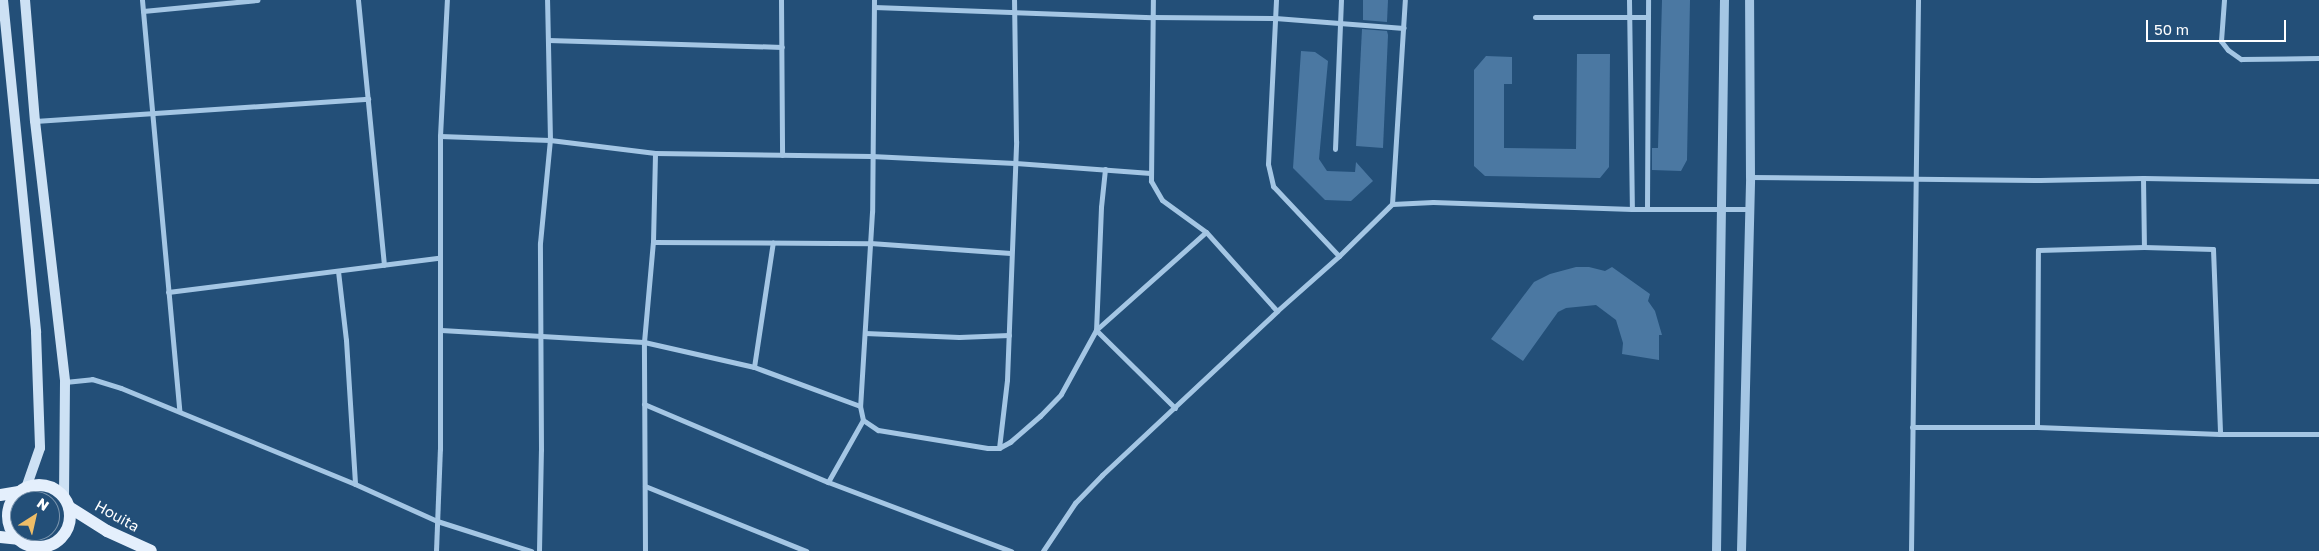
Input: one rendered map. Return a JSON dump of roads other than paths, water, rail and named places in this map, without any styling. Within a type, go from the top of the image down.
[{"type":"main road","points":[[25,0],[35,121],[65,382],[68,526],[63,535],[51,544],[37,547]]},
{"type":"main road","points":[[2,6],[36,332],[40,448],[22,490]]},
{"type":"main road","points":[[0,495],[37,485],[48,486],[66,502]]},
{"type":"main road","name":"Houita","points":[[66,502],[107,531],[151,551]]},
{"type":"main road","points":[[10,507],[8,510],[10,520]]},
{"type":"main road","points":[[22,541],[56,551]]},
{"type":"street","points":[[142,0],[179,410]]},
{"type":"street","points":[[143,11],[257,0]]},
{"type":"street","points":[[358,0],[384,265]]},
{"type":"street","points":[[436,551],[440,450],[440,136],[447,0]]},
{"type":"street","points":[[539,551],[541,450],[540,243],[550,140],[547,0]]},
{"type":"street","points":[[781,0],[782,156]]},
{"type":"street","points":[[828,482],[863,420],[860,406],[872,212],[871,156],[874,0]]},
{"type":"street","points":[[999,448],[1007,380],[1012,253],[1015,163],[1014,0]]},
{"type":"street","points":[[1153,0],[1151,181],[1162,200],[1206,232],[1278,311]]},
{"type":"street","points":[[1276,0],[1268,164],[1273,186],[1339,256]]},
{"type":"street","points":[[1336,149],[1341,0]]},
{"type":"street","points":[[1043,551],[1075,503],[1392,204],[1405,0]]},
{"type":"street","points":[[1629,0],[1632,209]]},
{"type":"street","points":[[1647,208],[1648,0]]},
{"type":"street","points":[[1716,551],[1724,0]]},
{"type":"street","points":[[1741,551],[1750,177],[1749,0]]},
{"type":"street","points":[[1911,551],[1918,0]]},
{"type":"street","points":[[2224,0],[2221,41],[2228,50],[2241,59],[2319,58]]},
{"type":"street","points":[[874,7],[1152,17],[1275,18],[1340,25],[1404,28]]},
{"type":"street","points":[[1535,17],[1648,17]]},
{"type":"street","points":[[548,40],[782,48]]},
{"type":"street","points":[[35,121],[368,99]]},
{"type":"street","points":[[440,136],[550,140],[655,153],[871,156],[1015,163],[1151,173]]},
{"type":"street","points":[[645,551],[644,342],[653,242],[655,153]]},
{"type":"street","points":[[1105,169],[1101,207],[1096,330],[1175,408]]},
{"type":"street","points":[[1750,177],[1917,180],[2143,178],[2319,181]]},
{"type":"street","points":[[2143,178],[2144,247]]},
{"type":"street","points":[[1392,204],[1433,202],[1632,209],[1748,209]]},
{"type":"street","points":[[863,420],[878,430],[988,448],[999,448],[1010,442],[1040,416],[1061,394],[1096,330],[1206,232]]},
{"type":"street","points":[[653,242],[870,243],[1012,253]]},
{"type":"street","points":[[754,367],[773,242]]},
{"type":"street","points":[[2037,427],[2038,250],[2144,247],[2213,249],[2220,434]]},
{"type":"street","points":[[168,292],[439,258]]},
{"type":"street","points":[[338,271],[346,340],[355,484]]},
{"type":"street","points":[[441,330],[644,342],[754,367],[860,406]]},
{"type":"street","points":[[865,333],[959,337],[1009,335]]},
{"type":"street","points":[[65,382],[92,379],[179,410],[274,452],[355,484],[436,521],[531,551]]},
{"type":"street","points":[[644,404],[828,482],[1011,551]]},
{"type":"street","points":[[1912,427],[2037,427],[2220,434],[2319,434]]},
{"type":"street","points":[[645,486],[806,551]]}]
